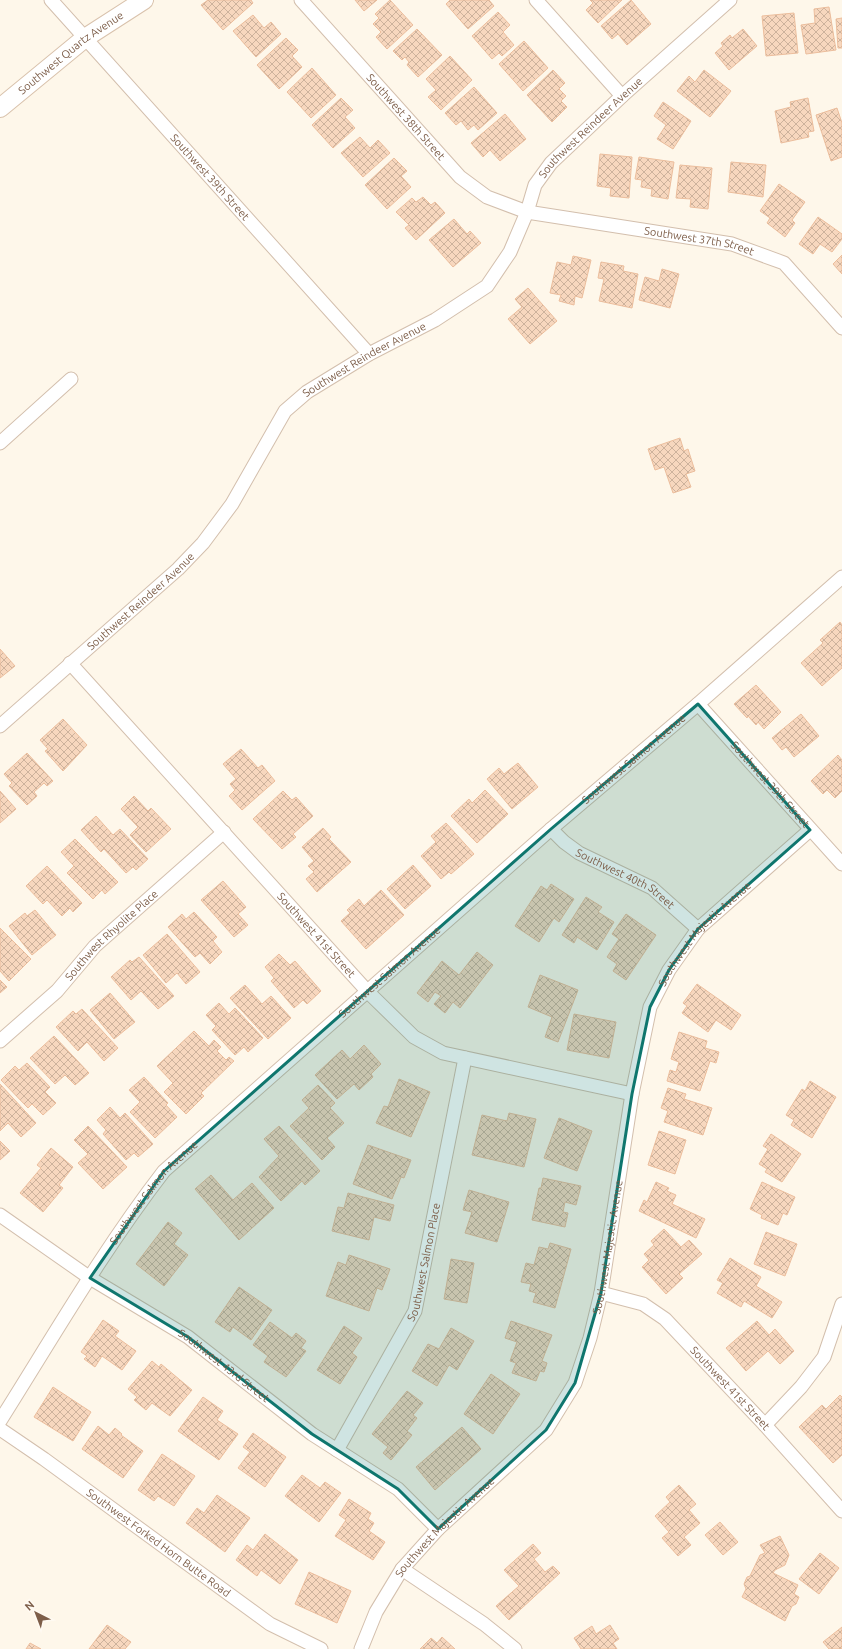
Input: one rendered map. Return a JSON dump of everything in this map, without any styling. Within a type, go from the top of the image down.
[{"type":"street","name":"Southwest 39th Street","points":[[52,0],[369,354]]},
{"type":"street","name":"Southwest Quartz Avenue","points":[[0,108],[86,38],[144,0]]},
{"type":"street","name":"Southwest 38th Street","points":[[301,0],[460,177],[487,197],[527,212]]},
{"type":"street","points":[[536,0],[622,96]]},
{"type":"street","name":"Southwest Reindeer Avenue","points":[[0,726],[178,569],[203,543],[232,504],[285,412],[307,392],[369,354],[434,320],[487,286],[510,252],[527,212],[535,185],[552,163],[622,96],[730,0]]},
{"type":"street","name":"Southwest 37th Street","points":[[527,212],[732,244],[784,263],[842,328]]},
{"type":"street","points":[[0,443],[71,379]]},
{"type":"street","name":"Southwest Salmon Avenue","points":[[0,1421],[90,1278],[143,1199],[164,1171],[551,829],[698,704],[842,577]]},
{"type":"street","name":"Southwest 41st Street","points":[[70,663],[368,992],[414,1037],[443,1053],[632,1094]]},
{"type":"street","name":"Southwest 39th Street","points":[[698,704],[842,864]]},
{"type":"street","name":"Southwest 40th Street","points":[[551,829],[564,842],[579,853],[652,888],[698,929]]},
{"type":"street","name":"Southwest Majestic Avenue","points":[[361,1649],[376,1612],[402,1569],[438,1529],[546,1430],[575,1383],[590,1338],[601,1293],[632,1094],[650,1007],[669,970],[698,929],[810,830]]},
{"type":"street","name":"Southwest Rhyolite Place","points":[[0,1041],[57,990],[96,946],[224,832]]},
{"type":"street","name":"Southwest Salmon Place","points":[[337,1450],[415,1311],[465,1058]]},
{"type":"street","name":"Southwest 43rd Street","points":[[0,1216],[90,1278],[188,1338],[312,1434],[398,1489],[438,1529]]},
{"type":"street","name":"Southwest 41st Street","points":[[601,1293],[643,1304],[665,1319],[765,1425],[842,1511]]},
{"type":"street","points":[[765,1425],[801,1388],[824,1357],[842,1304]]},
{"type":"street","name":"Southwest Forked Horn Butte Road","points":[[0,1429],[50,1463],[270,1624],[321,1649]]},
{"type":"street","points":[[402,1569],[484,1624],[515,1649]]},
{"type":"highlighted area","points":[[698,704],[810,830],[698,929],[669,970],[650,1007],[632,1094],[601,1293],[575,1383],[546,1430],[438,1529],[398,1489],[312,1434],[188,1337],[90,1278],[164,1171],[551,829]]},
{"type":"building","points":[[208,0],[251,0],[253,3],[223,30],[201,5]]},
{"type":"building","points":[[355,0],[377,0],[364,11]]},
{"type":"building","points":[[390,0],[413,25],[387,49],[376,37],[381,32],[373,24],[379,18],[375,14]]},
{"type":"building","points":[[450,0],[489,0],[494,6],[468,29],[446,4]]},
{"type":"building","points":[[590,0],[622,0],[598,23],[586,10],[593,3]]},
{"type":"building","points":[[631,0],[651,24],[627,45],[618,34],[612,39],[601,26]]},
{"type":"building","points":[[829,7],[836,50],[806,54],[801,25],[815,23],[814,9]]},
{"type":"building","points":[[498,12],[510,25],[503,32],[514,45],[502,56],[499,53],[492,59],[472,36]]},
{"type":"building","points":[[794,13],[798,53],[766,56],[762,16]]},
{"type":"building","points":[[253,15],[264,28],[271,22],[281,34],[256,57],[233,31]]},
{"type":"building","points":[[842,18],[842,48],[838,48],[836,19]]},
{"type":"building","points":[[417,29],[442,55],[418,77],[407,65],[409,62],[405,57],[402,60],[393,51]]},
{"type":"building","points":[[743,29],[757,46],[729,70],[715,53],[723,46],[721,43],[730,35],[732,38]]},
{"type":"building","points":[[286,38],[298,50],[292,56],[302,67],[279,89],[257,65]]},
{"type":"building","points":[[524,41],[548,68],[523,91],[499,64]]},
{"type":"building","points":[[450,56],[472,80],[441,110],[428,97],[436,90],[426,79]]},
{"type":"building","points":[[312,68],[336,95],[311,118],[287,92]]},
{"type":"building","points":[[553,70],[565,83],[559,89],[566,96],[561,101],[567,107],[552,122],[527,95]]},
{"type":"building","points":[[704,70],[731,91],[710,117],[677,91],[689,76],[695,82]]},
{"type":"building","points":[[474,87],[497,113],[478,130],[474,125],[468,130],[461,121],[456,125],[445,113]]},
{"type":"building","points":[[341,98],[353,110],[345,117],[355,128],[333,148],[312,125]]},
{"type":"building","points":[[808,98],[814,131],[808,132],[809,137],[781,143],[775,111],[791,107],[790,102]]},
{"type":"building","points":[[663,102],[691,121],[673,149],[657,139],[666,125],[654,116]]},
{"type":"building","points":[[837,108],[842,123],[842,157],[831,161],[816,115]]},
{"type":"building","points":[[505,114],[526,139],[500,161],[490,150],[483,157],[471,143]]},
{"type":"building","points":[[360,137],[370,148],[378,140],[390,153],[363,177],[341,153]]},
{"type":"building","points":[[600,154],[632,157],[629,198],[610,196],[611,188],[597,186]]},
{"type":"building","points":[[639,157],[674,162],[668,199],[651,196],[652,189],[641,187],[642,180],[635,179]]},
{"type":"building","points":[[394,158],[407,171],[401,176],[411,187],[387,209],[365,185]]},
{"type":"building","points":[[731,162],[766,165],[763,197],[728,192]]},
{"type":"building","points":[[680,165],[712,168],[708,209],[690,207],[691,199],[676,198]]},
{"type":"building","points":[[779,184],[805,202],[792,220],[795,223],[785,237],[767,223],[770,218],[760,211]]},
{"type":"building","points":[[423,197],[431,205],[435,202],[445,213],[416,240],[405,228],[409,225],[396,212],[412,198],[416,202]]},
{"type":"building","points":[[818,217],[842,234],[842,239],[832,252],[820,244],[813,254],[799,244]]},
{"type":"building","points":[[454,219],[467,234],[470,231],[481,243],[453,267],[429,240]]},
{"type":"building","points":[[842,255],[842,274],[833,264]]},
{"type":"building","points":[[573,256],[591,260],[582,298],[575,296],[574,305],[559,301],[561,295],[550,293],[557,262],[571,265]]},
{"type":"building","points":[[601,262],[624,266],[623,271],[638,274],[632,308],[599,301],[604,279],[598,278]]},
{"type":"building","points":[[662,269],[679,274],[670,308],[639,300],[645,277],[659,281]]},
{"type":"building","points":[[528,288],[557,321],[530,344],[508,319],[522,307],[515,299]]},
{"type":"building","points":[[680,438],[684,451],[688,449],[695,471],[686,474],[691,487],[673,493],[664,467],[655,470],[648,449]]},
{"type":"building","points":[[840,622],[842,625],[842,668],[822,686],[801,663],[823,643],[820,640]]},
{"type":"building","points":[[0,649],[15,666],[0,678]]},
{"type":"building","points":[[756,685],[781,712],[764,729],[758,722],[756,725],[748,716],[747,718],[734,704]]},
{"type":"building","points":[[801,714],[819,736],[794,757],[786,747],[782,750],[772,738]]},
{"type":"building","points":[[63,719],[87,745],[63,771],[45,751],[48,749],[40,740]]},
{"type":"building","points":[[241,749],[258,768],[262,765],[275,781],[242,810],[229,796],[235,790],[230,784],[236,779],[223,764]]},
{"type":"building","points":[[27,753],[53,781],[47,786],[44,783],[34,792],[37,796],[27,805],[9,786],[12,783],[4,774]]},
{"type":"building","points":[[838,755],[842,760],[842,791],[835,798],[827,790],[823,794],[811,781]]},
{"type":"building","points":[[518,763],[538,787],[512,809],[487,779],[499,768],[504,774]]},
{"type":"building","points":[[485,790],[508,814],[477,843],[451,816],[469,799],[472,803]]},
{"type":"building","points":[[0,791],[16,809],[0,823]]},
{"type":"building","points":[[283,791],[292,800],[296,797],[313,816],[293,834],[296,837],[282,849],[253,819]]},
{"type":"building","points":[[134,796],[148,811],[151,808],[171,829],[146,852],[130,835],[138,827],[121,809]]},
{"type":"building","points":[[96,816],[113,835],[120,829],[148,859],[136,870],[133,867],[126,873],[104,849],[101,852],[81,830]]},
{"type":"building","points":[[446,823],[474,854],[451,874],[449,872],[441,879],[421,856],[436,842],[431,836]]},
{"type":"building","points":[[323,828],[331,837],[329,839],[351,862],[317,892],[306,879],[314,872],[308,866],[314,861],[302,847]]},
{"type":"building","points":[[75,839],[118,882],[105,894],[102,890],[93,899],[67,873],[74,866],[61,852]]},
{"type":"building","points":[[413,865],[431,886],[405,909],[387,889]]},
{"type":"building","points":[[47,866],[82,903],[73,912],[70,908],[62,916],[47,900],[43,904],[26,886]]},
{"type":"building","points":[[223,881],[246,907],[238,914],[248,925],[234,937],[201,900]]},
{"type":"building","points":[[551,884],[574,899],[559,922],[554,918],[539,942],[515,926],[541,886],[547,890]]},
{"type":"building","points":[[381,890],[404,915],[366,949],[341,921],[350,913],[347,910],[359,899],[364,906]]},
{"type":"building","points":[[586,897],[602,907],[598,912],[614,922],[597,950],[577,937],[574,943],[562,935]]},
{"type":"building","points":[[35,910],[56,935],[32,955],[9,926],[25,913],[27,916]]},
{"type":"building","points":[[194,912],[217,937],[213,941],[222,952],[210,964],[200,953],[195,957],[168,927],[182,914],[186,919]]},
{"type":"building","points":[[626,914],[656,935],[626,980],[613,971],[617,964],[607,957],[619,939],[612,934]]},
{"type":"building","points":[[0,928],[31,959],[9,981],[0,971]]},
{"type":"building","points":[[167,934],[200,972],[186,984],[177,973],[166,983],[143,955]]},
{"type":"building","points":[[477,952],[493,965],[460,1008],[453,1002],[445,1013],[434,1004],[441,996],[435,992],[428,1002],[417,993],[442,961],[459,975]]},
{"type":"building","points":[[279,954],[290,965],[295,961],[321,991],[307,1004],[303,1000],[294,1008],[271,981],[274,978],[265,967]]},
{"type":"building","points":[[139,957],[174,996],[158,1009],[141,991],[131,1000],[111,977],[130,960],[132,962]]},
{"type":"building","points":[[540,975],[578,990],[558,1042],[545,1037],[552,1017],[528,1007]]},
{"type":"building","points":[[0,980],[7,987],[0,993]]},
{"type":"building","points":[[697,984],[741,1015],[731,1030],[716,1020],[708,1032],[682,1013],[687,1006],[683,1003]]},
{"type":"building","points":[[245,985],[262,1004],[271,996],[291,1018],[268,1039],[230,998]]},
{"type":"building","points":[[110,993],[135,1022],[114,1039],[90,1010]]},
{"type":"building","points":[[219,1003],[229,1014],[235,1008],[263,1038],[248,1052],[244,1047],[235,1055],[212,1030],[216,1026],[206,1015]]},
{"type":"building","points":[[82,1009],[118,1048],[104,1061],[87,1042],[78,1051],[56,1027],[73,1011],[76,1014]]},
{"type":"building","points":[[574,1014],[616,1022],[609,1058],[567,1050]]},
{"type":"building","points":[[194,1031],[209,1046],[214,1040],[221,1047],[217,1051],[226,1060],[229,1057],[234,1061],[201,1093],[204,1096],[186,1114],[164,1092],[173,1083],[157,1066]]},
{"type":"building","points":[[679,1032],[707,1041],[705,1048],[719,1052],[716,1063],[710,1061],[700,1091],[667,1081],[670,1070],[676,1072],[679,1062],[671,1059]]},
{"type":"building","points":[[54,1036],[89,1073],[75,1085],[65,1075],[55,1084],[30,1058]]},
{"type":"building","points":[[364,1045],[381,1064],[371,1074],[373,1077],[359,1090],[354,1084],[337,1099],[315,1075],[342,1050],[350,1059]]},
{"type":"building","points":[[27,1063],[50,1087],[45,1092],[56,1103],[43,1115],[32,1104],[28,1108],[1,1080],[15,1066],[19,1070]]},
{"type":"building","points":[[144,1077],[168,1103],[166,1105],[177,1117],[155,1138],[130,1112],[140,1102],[129,1090]]},
{"type":"building","points":[[399,1079],[430,1092],[411,1137],[376,1123],[384,1106],[388,1107]]},
{"type":"building","points":[[810,1081],[836,1097],[812,1138],[791,1125],[794,1120],[786,1115],[802,1089],[805,1091]]},
{"type":"building","points":[[0,1084],[36,1123],[21,1137],[8,1123],[0,1131]]},
{"type":"building","points":[[318,1085],[335,1103],[330,1108],[344,1123],[327,1138],[335,1147],[322,1160],[290,1126],[309,1108],[302,1100]]},
{"type":"building","points":[[668,1088],[686,1094],[684,1099],[712,1108],[703,1135],[664,1122],[668,1111],[661,1108]]},
{"type":"building","points":[[110,1107],[120,1118],[125,1113],[153,1144],[138,1157],[134,1153],[126,1160],[103,1134],[106,1130],[97,1120]]},
{"type":"building","points":[[509,1113],[536,1119],[524,1167],[472,1155],[482,1115],[507,1121]]},
{"type":"building","points":[[559,1118],[592,1131],[577,1171],[544,1158]]},
{"type":"building","points":[[88,1126],[127,1167],[103,1189],[78,1163],[88,1154],[74,1140]]},
{"type":"building","points":[[279,1126],[320,1171],[305,1185],[302,1181],[281,1201],[259,1177],[279,1156],[264,1139]]},
{"type":"building","points":[[659,1131],[686,1140],[675,1174],[648,1165]]},
{"type":"building","points":[[771,1134],[801,1154],[782,1182],[765,1172],[767,1169],[759,1164],[768,1149],[763,1146]]},
{"type":"building","points":[[0,1141],[10,1151],[0,1160]]},
{"type":"building","points":[[368,1145],[411,1160],[404,1178],[401,1177],[392,1199],[353,1184]]},
{"type":"building","points":[[51,1148],[73,1167],[59,1185],[63,1188],[43,1212],[20,1193],[41,1168],[37,1165]]},
{"type":"building","points":[[211,1175],[233,1200],[252,1183],[274,1208],[239,1240],[195,1189]]},
{"type":"building","points":[[543,1178],[581,1186],[576,1205],[565,1202],[563,1212],[568,1213],[565,1227],[532,1220],[539,1188],[541,1188]]},
{"type":"building","points":[[656,1182],[669,1188],[667,1191],[676,1195],[672,1204],[705,1219],[696,1238],[639,1211],[644,1200],[647,1202]]},
{"type":"building","points":[[762,1182],[795,1197],[787,1215],[783,1213],[778,1225],[761,1218],[762,1215],[750,1209]]},
{"type":"building","points":[[469,1190],[509,1202],[497,1242],[465,1233],[472,1212],[463,1210]]},
{"type":"building","points":[[348,1193],[394,1205],[390,1221],[374,1217],[369,1240],[332,1231],[338,1207],[344,1208]]},
{"type":"building","points":[[168,1222],[182,1233],[174,1244],[188,1255],[164,1286],[136,1264]]},
{"type":"building","points":[[664,1229],[681,1247],[689,1240],[702,1254],[679,1274],[683,1278],[666,1294],[642,1267],[649,1260],[644,1254],[654,1245],[651,1241]]},
{"type":"building","points":[[766,1232],[797,1244],[785,1276],[754,1264]]},
{"type":"building","points":[[550,1243],[571,1249],[555,1308],[533,1302],[536,1293],[529,1291],[531,1284],[521,1282],[526,1263],[534,1265],[539,1247],[548,1249]]},
{"type":"building","points":[[349,1255],[390,1269],[382,1290],[377,1288],[369,1311],[326,1296],[338,1262],[346,1265]]},
{"type":"building","points":[[730,1258],[761,1277],[756,1286],[782,1302],[772,1318],[744,1301],[741,1307],[717,1293],[723,1283],[717,1280]]},
{"type":"building","points":[[451,1259],[474,1263],[467,1303],[444,1299]]},
{"type":"building","points":[[239,1287],[272,1310],[251,1340],[233,1327],[230,1332],[215,1322]]},
{"type":"building","points":[[103,1320],[119,1331],[115,1336],[136,1351],[122,1370],[102,1356],[95,1367],[84,1359],[87,1356],[81,1352]]},
{"type":"building","points":[[511,1321],[552,1335],[542,1361],[547,1363],[544,1372],[540,1371],[536,1381],[512,1373],[516,1363],[510,1361],[517,1342],[505,1338]]},
{"type":"building","points":[[757,1321],[769,1335],[775,1329],[794,1351],[780,1364],[768,1351],[746,1371],[726,1348]]},
{"type":"building","points":[[270,1322],[292,1338],[296,1333],[306,1341],[301,1348],[306,1351],[286,1377],[264,1362],[268,1356],[253,1345]]},
{"type":"building","points":[[344,1326],[362,1338],[352,1353],[357,1357],[340,1384],[317,1370]]},
{"type":"building","points":[[451,1328],[474,1341],[457,1370],[449,1365],[437,1386],[412,1371],[428,1344],[439,1349]]},
{"type":"building","points":[[152,1361],[159,1367],[161,1364],[192,1390],[170,1416],[152,1403],[146,1410],[134,1400],[137,1397],[128,1389]]},
{"type":"building","points":[[491,1374],[520,1394],[493,1434],[464,1414]]},
{"type":"building","points":[[53,1387],[91,1412],[73,1441],[34,1417]]},
{"type":"building","points":[[407,1391],[423,1403],[413,1415],[417,1418],[407,1431],[412,1435],[391,1460],[383,1453],[388,1447],[372,1434]]},
{"type":"building","points":[[840,1395],[842,1397],[842,1455],[833,1463],[799,1427],[822,1405],[826,1409]]},
{"type":"building","points":[[203,1397],[223,1411],[217,1420],[238,1434],[219,1460],[178,1431]]},
{"type":"building","points":[[98,1426],[109,1435],[115,1428],[122,1434],[121,1435],[143,1451],[123,1478],[82,1449]]},
{"type":"building","points":[[462,1427],[481,1449],[435,1490],[416,1467]]},
{"type":"building","points":[[253,1433],[286,1457],[265,1487],[238,1468],[250,1452],[243,1447]]},
{"type":"building","points":[[162,1454],[195,1476],[174,1506],[158,1496],[154,1501],[138,1490]]},
{"type":"building","points":[[302,1475],[320,1488],[325,1482],[341,1493],[319,1522],[285,1496]]},
{"type":"building","points":[[679,1485],[696,1504],[689,1510],[700,1523],[684,1537],[691,1545],[678,1556],[662,1538],[669,1532],[655,1516],[670,1502],[666,1497]]},
{"type":"building","points":[[217,1495],[250,1518],[225,1552],[186,1523],[197,1508],[204,1513]]},
{"type":"building","points":[[349,1499],[371,1513],[368,1519],[374,1523],[369,1531],[385,1542],[373,1560],[335,1536],[346,1520],[339,1515]]},
{"type":"building","points":[[720,1522],[738,1542],[723,1555],[705,1535]]},
{"type":"building","points":[[265,1534],[298,1560],[280,1584],[261,1570],[257,1576],[236,1560],[247,1545],[253,1550]]},
{"type":"building","points":[[780,1536],[789,1555],[785,1565],[775,1570],[773,1573],[798,1585],[794,1594],[799,1597],[796,1604],[792,1606],[785,1621],[742,1597],[746,1589],[744,1584],[747,1577],[750,1576],[760,1555],[765,1553],[760,1545]]},
{"type":"building","points":[[533,1544],[541,1553],[534,1559],[545,1572],[553,1566],[560,1573],[509,1620],[496,1606],[519,1586],[504,1570]]},
{"type":"building","points":[[820,1553],[839,1568],[819,1594],[799,1579]]},
{"type":"building","points":[[309,1572],[351,1591],[337,1623],[295,1604]]},
{"type":"building","points":[[107,1625],[131,1642],[125,1649],[89,1649]]},
{"type":"building","points":[[610,1625],[619,1639],[613,1643],[617,1649],[581,1649],[574,1638],[592,1626],[596,1634]]},
{"type":"building","points":[[842,1627],[842,1649],[829,1649],[823,1642]]},
{"type":"building","points":[[442,1637],[455,1649],[420,1649],[431,1638],[437,1643]]},
{"type":"building","points":[[30,1643],[41,1649],[26,1649]]}]
